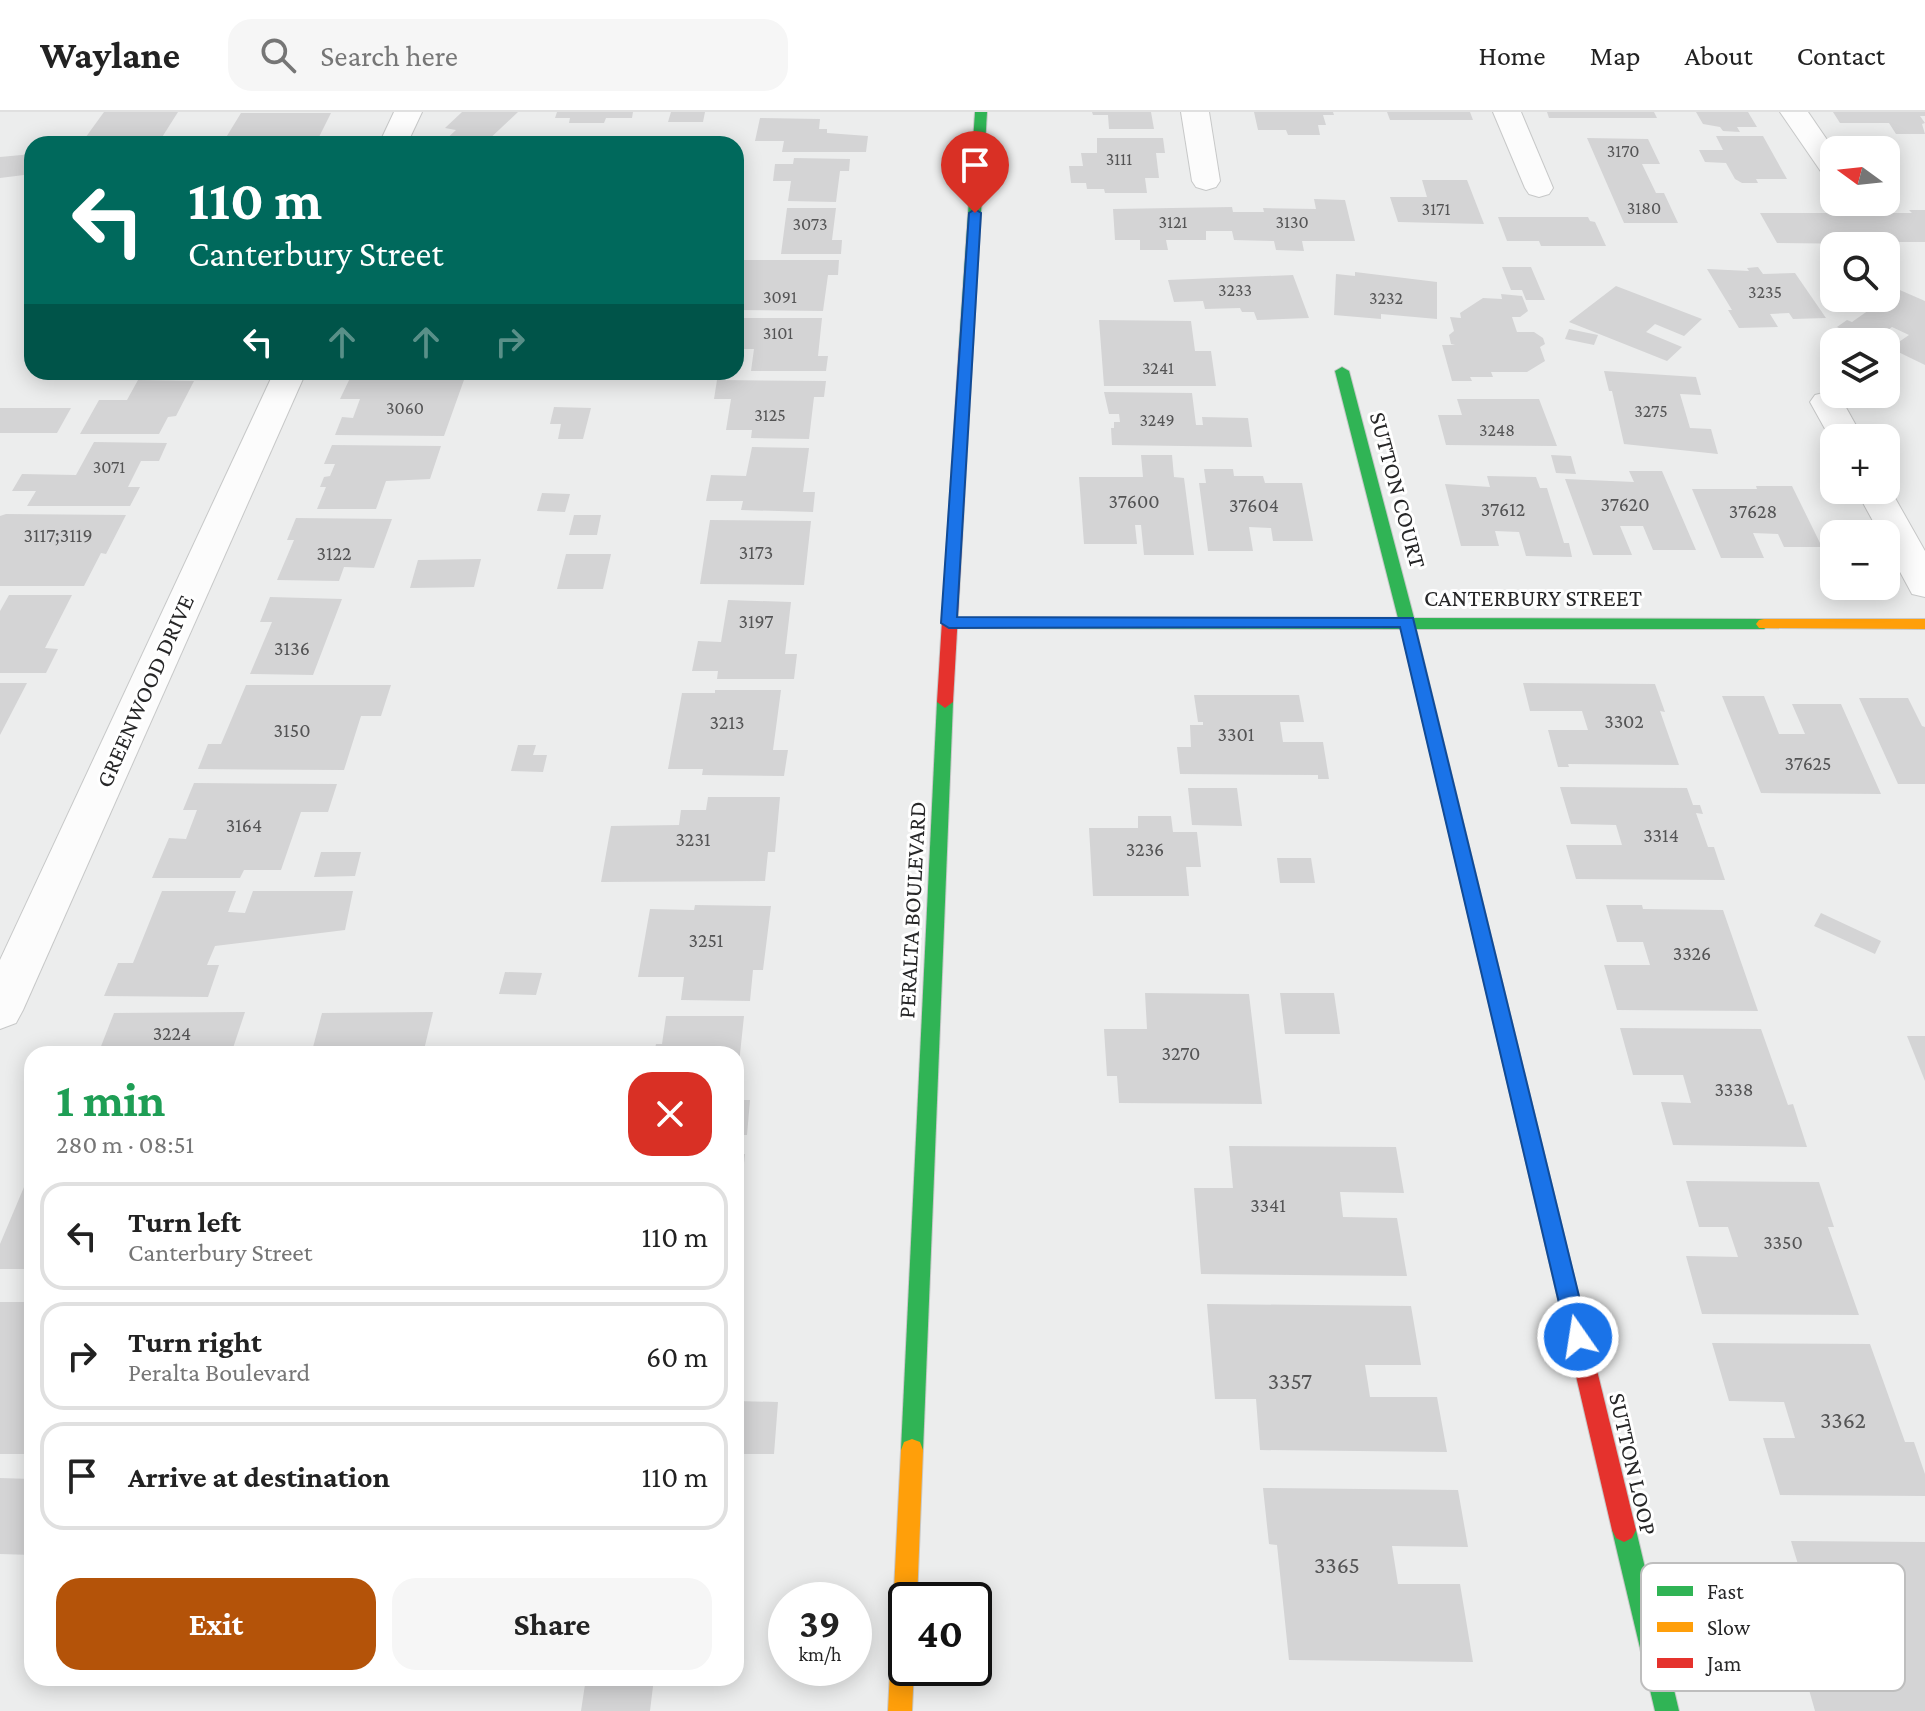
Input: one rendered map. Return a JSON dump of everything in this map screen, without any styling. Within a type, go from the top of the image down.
[{"type":"street","points":[[397,136],[408,112]]},
{"type":"street","name":"PERALTA BOULEVARD","points":[[900,1711],[949,623],[981,112]]},
{"type":"street","points":[[1195,112],[1206,181]]},
{"type":"street","points":[[1507,112],[1539,188]]},
{"type":"street","points":[[1794,112],[1820,150]]},
{"type":"street","name":"SUTTON COURT","points":[[1342,371],[1407,622]]},
{"type":"street","name":"GREENWOOD DRIVE","points":[[0,1010],[286,380]]},
{"type":"street","points":[[1882,504],[1925,585]]},
{"type":"street","name":"SUTTON LOOP","points":[[1407,622],[1641,1602]]},
{"type":"street","name":"CANTERBURY STREET","points":[[949,623],[1925,624]]},
{"type":"street","name":"SUTTON LOOP","points":[[1662,1691],[1667,1711]]},
{"type":"building","points":[[104,112],[178,112],[163,136],[87,136]]},
{"type":"building","points":[[462,112],[518,112],[492,136],[450,136],[456,130],[445,128]]},
{"type":"building","points":[[557,112],[633,112],[632,118],[606,118],[604,123],[569,123],[570,118],[555,118]]},
{"type":"building","points":[[671,112],[705,112],[703,122],[668,122]]},
{"type":"building","points":[[1092,112],[1151,112],[1154,129],[1109,129],[1108,115],[1093,115]]},
{"type":"building","points":[[1254,112],[1333,112],[1334,115],[1323,115],[1326,125],[1318,125],[1320,135],[1288,135],[1286,130],[1258,130]]},
{"type":"building","points":[[1387,112],[1470,112],[1473,120],[1390,120]]},
{"type":"building","points":[[1547,112],[1654,112],[1657,118],[1549,118]]},
{"type":"building","points":[[1696,112],[1748,112],[1757,127],[1737,127],[1740,132],[1723,131],[1720,127],[1703,124]]},
{"type":"building","points":[[1833,112],[1925,112],[1925,116],[1920,116],[1925,123],[1922,124],[1925,134],[1896,134],[1889,123],[1840,123]]},
{"type":"building","points":[[241,113],[331,113],[320,136],[227,136]]},
{"type":"building","points":[[760,118],[820,119],[819,129],[827,129],[827,133],[868,136],[866,152],[782,152],[784,141],[755,141]]},
{"type":"building","points":[[1716,136],[1763,136],[1787,179],[1756,179],[1758,183],[1742,183],[1735,179],[1726,163],[1705,162],[1699,150],[1723,150]]},
{"type":"building","points":[[1097,138],[1163,138],[1165,153],[1156,153],[1159,178],[1145,178],[1147,193],[1105,193],[1104,189],[1087,189],[1086,183],[1071,183],[1069,166],[1083,166],[1081,153],[1097,153]]},
{"type":"building","points":[[1587,138],[1648,139],[1660,164],[1642,164],[1656,193],[1664,193],[1678,223],[1624,223]]},
{"type":"building","points":[[24,155],[24,175],[0,178],[0,157]]},
{"type":"building","points":[[794,158],[850,159],[849,171],[840,171],[836,202],[788,201],[791,181],[773,181],[775,164],[793,164]]},
{"type":"building","points":[[1422,180],[1467,180],[1484,224],[1398,222],[1390,197],[1427,197]]},
{"type":"building","points":[[1314,199],[1345,200],[1355,241],[1302,241],[1304,251],[1276,250],[1274,241],[1234,240],[1232,231],[1206,231],[1206,240],[1166,240],[1168,250],[1140,250],[1140,240],[1115,240],[1113,209],[1232,207],[1233,212],[1264,212],[1263,208],[1316,209]]},
{"type":"building","points":[[787,208],[836,208],[832,240],[842,240],[841,254],[781,254]]},
{"type":"building","points":[[1909,210],[1925,210],[1925,242],[1900,242],[1900,232],[1820,232],[1820,243],[1777,243],[1760,213],[1900,216],[1900,213],[1912,213]]},
{"type":"building","points":[[1498,217],[1588,217],[1595,222],[1606,246],[1541,246],[1539,241],[1507,241]]},
{"type":"building","points":[[744,260],[839,260],[838,275],[828,275],[823,311],[744,310]]},
{"type":"building","points":[[1502,267],[1531,267],[1545,300],[1526,300],[1522,290],[1511,290]]},
{"type":"building","points":[[1758,267],[1763,274],[1795,273],[1826,318],[1793,319],[1789,313],[1770,314],[1778,327],[1739,328],[1728,310],[1732,310],[1707,269],[1749,271],[1747,268]]},
{"type":"building","points":[[1355,272],[1437,282],[1437,319],[1381,314],[1381,319],[1334,315],[1336,274],[1355,276]]},
{"type":"building","points":[[1293,275],[1309,318],[1257,320],[1254,312],[1242,312],[1240,308],[1205,309],[1203,301],[1174,302],[1168,280]]},
{"type":"building","points":[[1616,286],[1702,319],[1684,336],[1655,324],[1646,332],[1682,347],[1667,361],[1569,322]]},
{"type":"building","points":[[1900,290],[1925,301],[1925,365],[1900,353],[1900,341],[1909,335],[1900,328],[1837,327],[1847,320],[1852,322],[1866,312],[1900,312]]},
{"type":"building","points":[[1501,294],[1522,296],[1528,311],[1520,317],[1512,317],[1517,332],[1534,332],[1543,338],[1545,344],[1540,347],[1545,361],[1527,372],[1491,372],[1493,377],[1452,381],[1442,345],[1455,345],[1451,344],[1449,335],[1454,331],[1450,317],[1461,318],[1460,313],[1483,298],[1502,299]]},
{"type":"building","points":[[744,318],[822,318],[818,356],[828,356],[826,371],[751,371],[754,349],[744,349]]},
{"type":"building","points":[[1099,320],[1191,321],[1195,351],[1211,351],[1216,386],[1104,386]]},
{"type":"building","points":[[1569,329],[1598,335],[1594,345],[1565,339]]},
{"type":"building","points":[[1604,371],[1696,377],[1701,395],[1680,394],[1690,428],[1711,429],[1718,454],[1624,444],[1612,391],[1609,391]]},
{"type":"building","points":[[138,380],[194,381],[176,416],[168,417],[159,434],[80,434],[99,400],[127,400]]},
{"type":"building","points":[[349,380],[464,380],[444,436],[335,435],[342,417],[353,418],[360,399],[340,399]]},
{"type":"building","points":[[717,380],[826,381],[824,397],[814,397],[809,439],[751,438],[752,430],[726,430],[731,399],[714,399]]},
{"type":"building","points":[[1104,392],[1192,393],[1196,425],[1203,425],[1202,417],[1248,418],[1252,447],[1112,445],[1111,428],[1114,428],[1114,422],[1120,422],[1119,414],[1109,414]]},
{"type":"building","points":[[1457,399],[1539,399],[1557,446],[1446,445],[1438,415],[1462,415]]},
{"type":"building","points":[[554,407],[591,408],[583,439],[558,439],[561,424],[550,424]]},
{"type":"building","points":[[0,408],[71,408],[57,433],[0,433]]},
{"type":"building","points":[[94,442],[167,443],[159,461],[141,461],[128,487],[140,487],[130,506],[27,506],[36,491],[12,491],[22,474],[76,475]]},
{"type":"building","points":[[332,445],[441,446],[430,479],[386,481],[376,509],[317,509],[326,487],[320,487],[324,477],[330,476],[335,464],[324,464]]},
{"type":"building","points":[[752,447],[809,448],[803,492],[815,492],[813,512],[741,510],[743,501],[706,501],[711,475],[746,476]]},
{"type":"building","points":[[1141,455],[1172,455],[1174,477],[1184,478],[1194,555],[1144,555],[1141,525],[1135,525],[1137,544],[1084,544],[1079,477],[1143,477]]},
{"type":"building","points":[[1551,455],[1571,456],[1576,474],[1556,473]]},
{"type":"building","points":[[1204,469],[1233,469],[1234,476],[1263,476],[1265,483],[1302,483],[1313,541],[1273,541],[1271,528],[1249,527],[1253,551],[1208,551],[1199,483],[1206,483]]},
{"type":"building","points":[[1629,471],[1662,471],[1696,550],[1653,550],[1643,526],[1620,526],[1632,555],[1593,555],[1565,479],[1634,482]]},
{"type":"building","points":[[1487,476],[1536,477],[1540,488],[1547,488],[1564,543],[1569,543],[1572,557],[1526,556],[1519,532],[1495,531],[1499,546],[1461,546],[1445,484],[1490,487]]},
{"type":"building","points":[[1756,486],[1792,486],[1820,547],[1784,547],[1778,534],[1753,533],[1764,558],[1721,558],[1692,489],[1757,489]]},
{"type":"building","points":[[542,493],[570,494],[565,512],[537,511]]},
{"type":"building","points":[[126,515],[106,554],[101,553],[84,586],[0,586],[0,516]]},
{"type":"building","points":[[574,515],[601,515],[597,535],[569,535]]},
{"type":"building","points":[[296,518],[392,519],[374,568],[344,567],[339,581],[277,580],[294,540],[287,540]]},
{"type":"building","points":[[710,520],[811,521],[804,585],[700,584]]},
{"type":"building","points":[[566,554],[611,554],[603,589],[557,589]]},
{"type":"building","points":[[481,559],[474,587],[410,588],[418,560]]},
{"type":"building","points":[[9,595],[72,595],[45,648],[58,649],[46,673],[0,673],[0,611]]},
{"type":"building","points":[[270,597],[342,599],[313,675],[250,674],[272,622],[260,622]]},
{"type":"building","points":[[728,600],[791,602],[785,654],[797,654],[794,679],[717,679],[718,671],[692,671],[698,641],[721,642]]},
{"type":"building","points":[[0,683],[27,683],[0,735]]},
{"type":"building","points":[[1523,683],[1655,684],[1665,712],[1660,711],[1679,765],[1568,764],[1569,767],[1558,767],[1548,730],[1588,730],[1582,711],[1530,711]]},
{"type":"building","points":[[246,685],[391,685],[381,716],[361,716],[344,770],[198,769],[208,744],[221,744]]},
{"type":"building","points":[[715,690],[781,690],[773,750],[788,750],[784,776],[702,775],[703,769],[668,769],[682,693],[715,693]]},
{"type":"building","points":[[1194,695],[1299,695],[1304,722],[1280,722],[1283,742],[1323,742],[1329,779],[1318,779],[1318,775],[1180,774],[1177,747],[1191,747],[1190,725],[1203,725],[1203,722],[1198,722]]},
{"type":"building","points":[[1722,696],[1764,696],[1779,734],[1805,734],[1792,704],[1841,704],[1881,794],[1761,793]]},
{"type":"building","points":[[1859,698],[1908,698],[1925,727],[1925,784],[1898,784]]},
{"type":"building","points":[[518,745],[536,745],[533,755],[547,755],[543,772],[511,771]]},
{"type":"building","points":[[194,783],[337,784],[328,812],[301,812],[281,870],[244,870],[240,878],[152,878],[169,838],[186,839],[197,810],[183,810]]},
{"type":"building","points":[[1560,787],[1687,788],[1693,805],[1700,805],[1703,814],[1696,813],[1708,847],[1714,847],[1725,880],[1576,879],[1566,845],[1622,845],[1616,825],[1571,824]]},
{"type":"building","points":[[1188,788],[1237,788],[1242,826],[1192,825]]},
{"type":"building","points":[[708,797],[780,797],[775,852],[768,852],[765,881],[601,882],[611,826],[679,825],[681,810],[706,810]]},
{"type":"building","points":[[1138,816],[1171,816],[1173,832],[1197,832],[1201,867],[1186,867],[1189,896],[1093,896],[1089,828],[1138,828]]},
{"type":"building","points":[[321,852],[361,852],[355,876],[314,877]]},
{"type":"building","points":[[1277,858],[1311,858],[1315,883],[1280,883]]},
{"type":"building","points":[[162,891],[236,891],[228,912],[245,913],[253,891],[353,891],[345,930],[215,946],[207,965],[219,965],[208,997],[104,996],[118,963],[133,963]]},
{"type":"building","points":[[695,905],[771,906],[763,970],[753,970],[750,1001],[681,1000],[684,977],[638,977],[650,909],[694,910]]},
{"type":"building","points":[[1606,905],[1642,905],[1643,909],[1723,910],[1758,1011],[1617,1010],[1604,965],[1650,965],[1643,942],[1617,942]]},
{"type":"building","points":[[1821,913],[1881,941],[1875,954],[1814,926]]},
{"type":"building","points":[[505,972],[542,973],[536,995],[499,994]]},
{"type":"building","points":[[1145,993],[1249,994],[1262,1104],[1119,1103],[1117,1076],[1107,1076],[1104,1029],[1147,1029]]},
{"type":"building","points":[[1280,993],[1334,993],[1340,1034],[1285,1034]]},
{"type":"building","points":[[245,1012],[234,1046],[101,1046],[114,1013]]},
{"type":"building","points":[[433,1012],[425,1046],[313,1046],[322,1013]]},
{"type":"building","points":[[666,1016],[744,1016],[741,1046],[656,1046],[662,1044]]},
{"type":"building","points":[[1620,1028],[1761,1029],[1788,1105],[1793,1104],[1807,1147],[1673,1145],[1661,1102],[1691,1103],[1683,1075],[1633,1075]]},
{"type":"building","points":[[1907,1036],[1925,1036],[1925,1081]]},
{"type":"building","points":[[744,1100],[750,1100],[747,1135],[744,1135]]},
{"type":"building","points":[[1229,1146],[1396,1147],[1404,1193],[1340,1192],[1343,1217],[1397,1218],[1407,1276],[1201,1274],[1194,1188],[1233,1188]]},
{"type":"building","points":[[1686,1181],[1819,1182],[1834,1227],[1828,1227],[1859,1315],[1702,1314],[1686,1256],[1738,1257],[1728,1227],[1699,1227]]},
{"type":"building","points":[[24,1187],[24,1269],[0,1269],[0,1244]]},
{"type":"building","points":[[0,1302],[24,1302],[24,1454],[0,1454]]},
{"type":"building","points":[[1207,1304],[1411,1306],[1421,1365],[1365,1365],[1370,1397],[1437,1397],[1447,1452],[1260,1450],[1256,1399],[1215,1399]]},
{"type":"building","points":[[1712,1343],[1870,1344],[1905,1442],[1914,1442],[1925,1474],[1925,1496],[1780,1495],[1763,1438],[1795,1438],[1784,1402],[1729,1401]]},
{"type":"building","points":[[744,1401],[778,1402],[774,1454],[744,1454]]},
{"type":"building","points":[[0,1478],[24,1479],[24,1555],[0,1554]]},
{"type":"building","points":[[1263,1488],[1458,1490],[1468,1547],[1392,1546],[1398,1584],[1460,1584],[1473,1662],[1289,1660],[1277,1545],[1269,1544]]},
{"type":"building","points":[[1791,1541],[1925,1542],[1925,1711],[1815,1711],[1809,1691],[1905,1691],[1905,1563],[1798,1563]]},
{"type":"building","points":[[585,1686],[653,1686],[650,1711],[581,1711]]},
{"type":"traffic: fast","points":[[966,347],[981,112]]},
{"type":"traffic: fast","points":[[1342,371],[1407,622],[1532,1145]]},
{"type":"traffic: fast","points":[[949,623],[1764,624]]},
{"type":"traffic: fast","points":[[912,1450],[945,702]]},
{"type":"traffic: fast","points":[[1624,1530],[1641,1602]]},
{"type":"traffic: fast","points":[[1662,1691],[1667,1711]]},
{"type":"traffic: slow","points":[[1764,624],[1925,624]]},
{"type":"traffic: slow","points":[[900,1711],[912,1450]]},
{"type":"traffic: jam","points":[[945,702],[966,347]]},
{"type":"traffic: jam","points":[[1532,1145],[1624,1530]]},
{"type":"route","points":[[975,213],[949,623],[1407,622],[1578,1337]]}]
